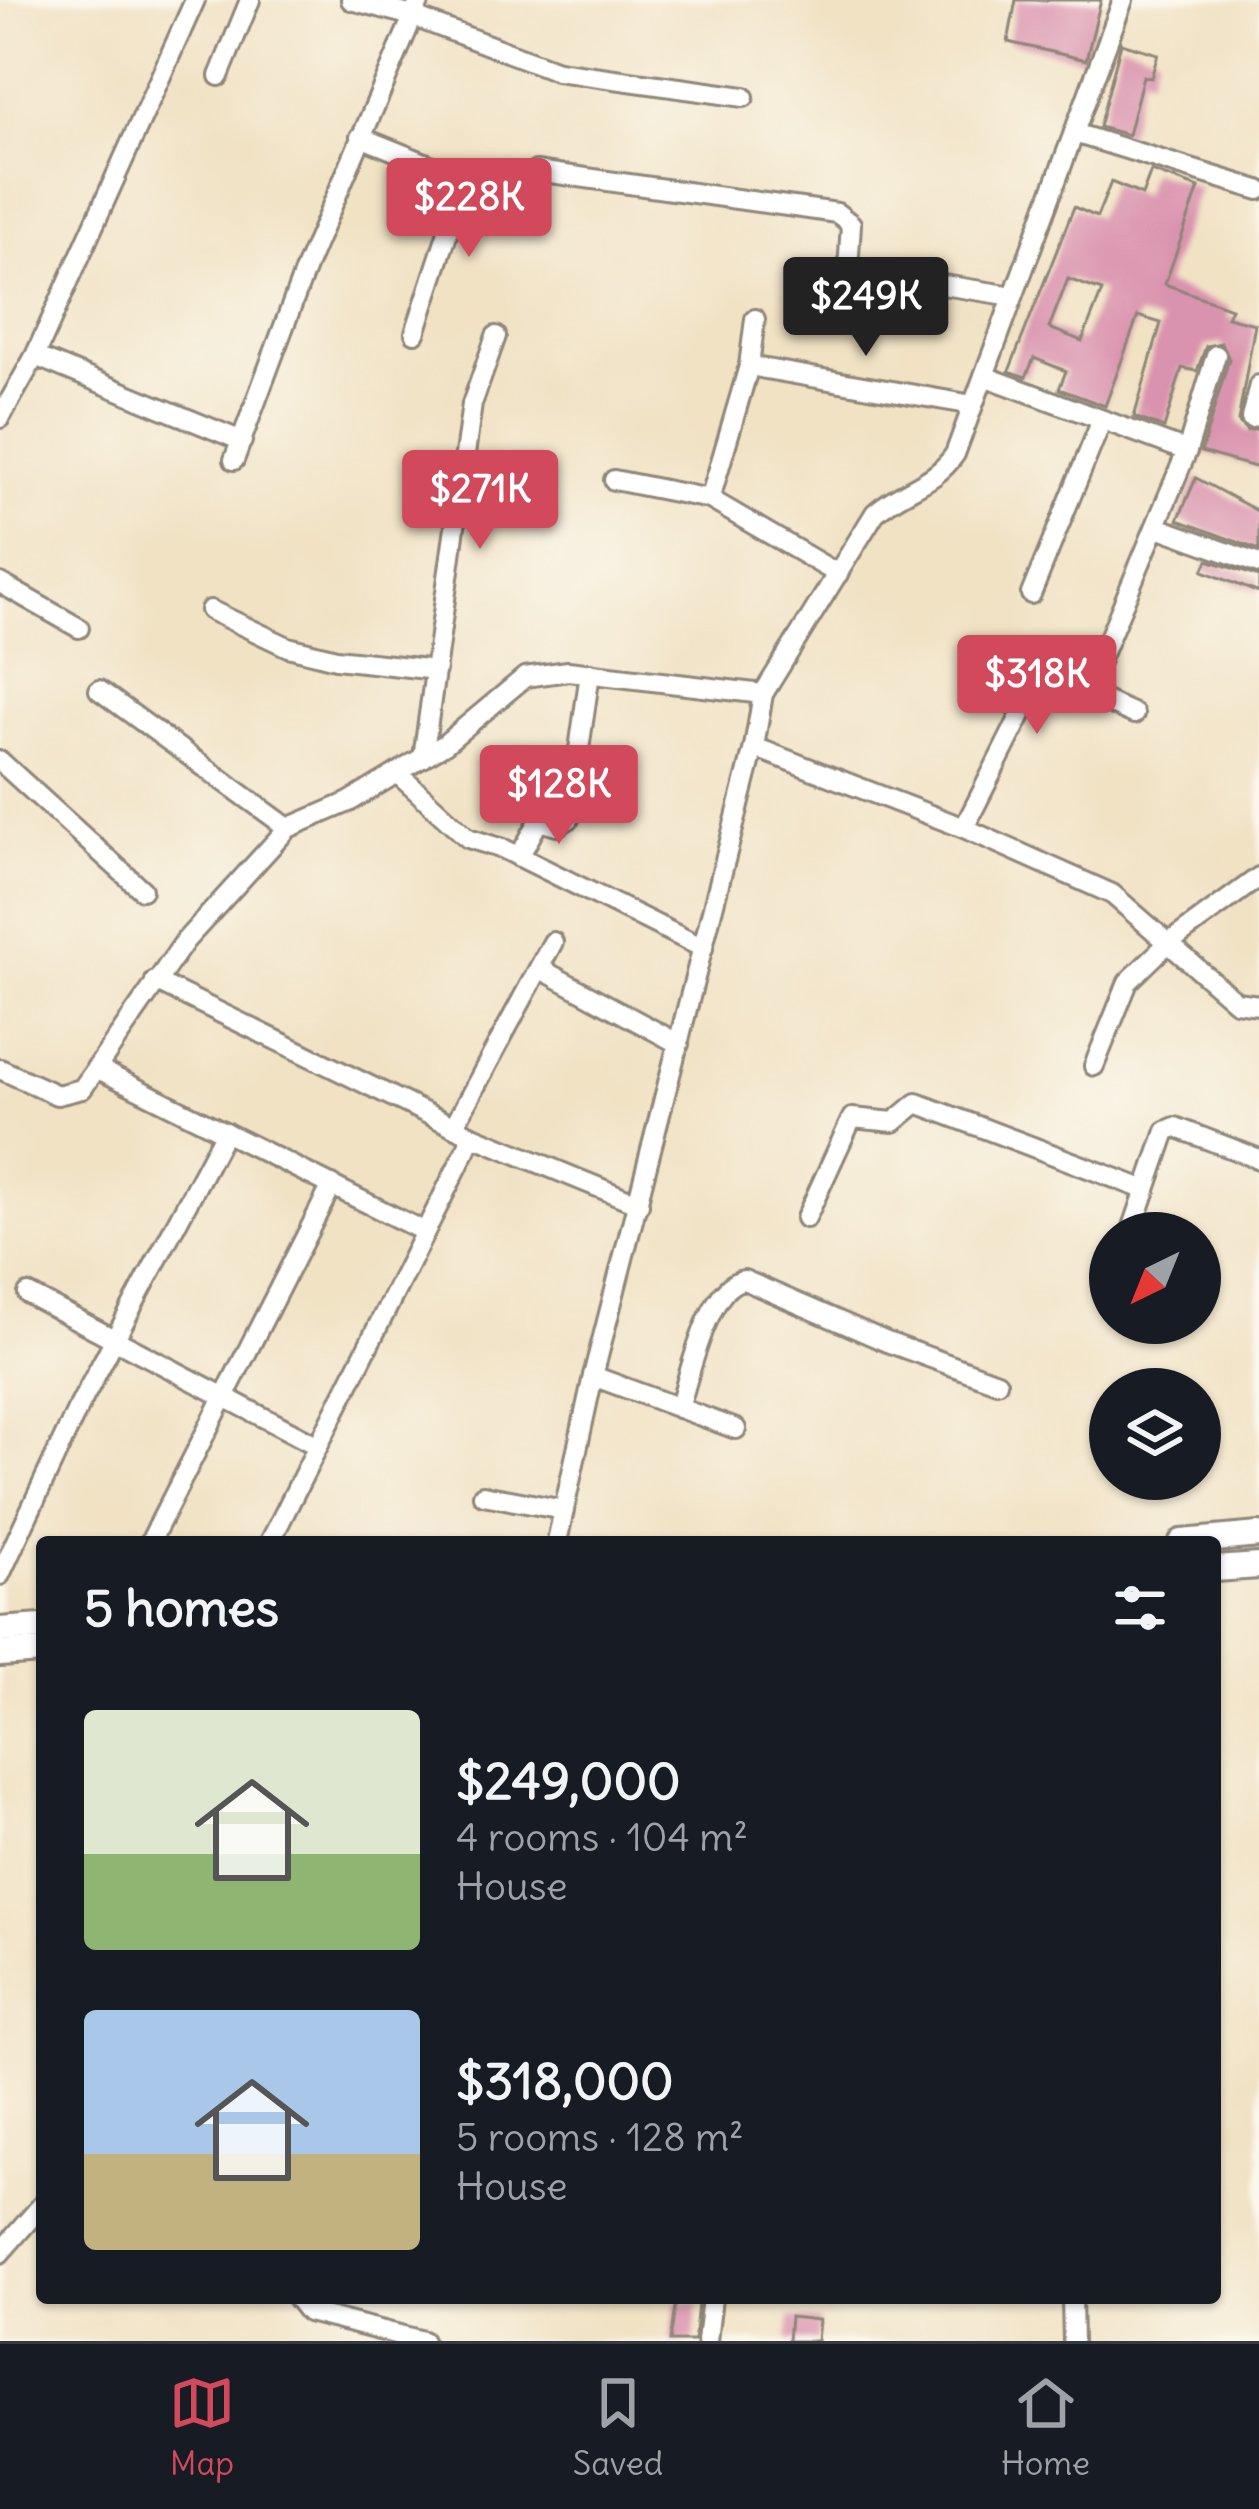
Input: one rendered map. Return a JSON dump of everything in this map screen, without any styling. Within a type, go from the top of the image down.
[{"type":"main road","points":[[1221,1538],[1259,1535]]},
{"type":"main road","points":[[1221,1569],[1259,1566]]},
{"type":"main road","points":[[0,1630],[36,1627]]},
{"type":"main road","points":[[0,1654],[36,1651]]},
{"type":"street","points":[[0,418],[35,356],[195,0]]},
{"type":"street","points":[[218,76],[250,0]]},
{"type":"street","points":[[351,0],[414,8],[557,71],[744,97]]},
{"type":"street","points":[[558,1536],[593,1376],[704,948],[763,694],[875,514],[900,490],[938,478],[955,454],[1123,0]]},
{"type":"street","points":[[35,356],[238,451],[414,8]]},
{"type":"street","points":[[1074,133],[1259,190]]},
{"type":"street","points":[[359,137],[465,179],[415,333]]},
{"type":"street","points":[[536,171],[837,213],[851,224],[848,270],[1013,296]]},
{"type":"street","points":[[710,499],[749,366],[755,319]]},
{"type":"street","points":[[423,758],[472,404],[496,336]]},
{"type":"street","points":[[1086,693],[1187,451],[1216,355]]},
{"type":"street","points":[[749,366],[973,405]]},
{"type":"street","points":[[984,376],[1187,451]]},
{"type":"street","points":[[1251,418],[1259,385]]},
{"type":"street","points":[[1030,595],[1102,420]]},
{"type":"street","points":[[614,480],[710,499],[838,574]]},
{"type":"street","points":[[1156,527],[1259,564]]},
{"type":"street","points":[[0,583],[80,628]]},
{"type":"street","points":[[210,610],[288,647],[336,659],[436,670]]},
{"type":"street","points":[[0,1070],[57,1095],[82,1089],[155,981],[288,828],[349,802],[423,758],[525,677],[590,674],[763,694]]},
{"type":"street","points":[[519,856],[539,821],[556,826],[569,819],[590,674]]},
{"type":"street","points":[[964,828],[1035,679],[1054,674],[1134,714]]},
{"type":"street","points":[[98,690],[288,828]]},
{"type":"street","points":[[754,747],[964,828],[1112,894],[1236,1003],[1259,1005]]},
{"type":"street","points":[[0,761],[142,890]]},
{"type":"street","points":[[397,773],[468,838],[519,856],[704,948]]},
{"type":"street","points":[[1094,1066],[1128,982],[1166,945],[1259,877]]},
{"type":"street","points":[[454,1126],[553,942]]},
{"type":"street","points":[[539,968],[680,1044]]},
{"type":"street","points":[[155,981],[473,1136],[639,1204]]},
{"type":"street","points":[[96,1068],[425,1232]]},
{"type":"street","points":[[806,1218],[852,1118],[894,1122],[917,1103],[1146,1190]]},
{"type":"street","points":[[1138,1212],[1166,1131],[1175,1127],[1259,1160]]},
{"type":"street","points":[[0,1575],[116,1338],[225,1132]]},
{"type":"street","points":[[273,1536],[473,1136]]},
{"type":"street","points":[[153,1536],[332,1185]]},
{"type":"street","points":[[679,1408],[710,1314],[724,1290],[744,1280],[887,1342],[997,1382]]},
{"type":"street","points":[[28,1294],[318,1446]]},
{"type":"street","points":[[593,1376],[736,1429]]},
{"type":"street","points":[[483,1495],[564,1510]]},
{"type":"street","points":[[0,2253],[36,2212]]},
{"type":"street","points":[[302,2304],[308,2312],[423,2341]]},
{"type":"street","points":[[707,2341],[711,2304]]},
{"type":"street","points":[[1072,2304],[1073,2341]]},
{"type":"building","points":[[1016,0],[1101,0],[1086,60],[1008,42]]},
{"type":"building","points":[[1121,43],[1158,54],[1151,78],[1143,76],[1128,135],[1099,127]]},
{"type":"building","points":[[1151,171],[1199,188],[1165,284],[1231,308],[1227,317],[1255,324],[1238,421],[1247,431],[1259,429],[1259,468],[1201,452],[1229,359],[1221,343],[1206,346],[1197,371],[1182,368],[1164,428],[1134,417],[1161,323],[1138,316],[1105,406],[1059,389],[1066,371],[1034,358],[1026,377],[1009,371],[1074,207],[1097,217],[1111,182],[1142,195]],"holes":[[[1068,279],[1102,291],[1082,341],[1049,328]]]},
{"type":"building","points":[[1196,478],[1259,512],[1259,550],[1178,520]]},
{"type":"building","points":[[1208,560],[1259,577],[1259,593],[1203,571]]},
{"type":"building","points":[[676,2304],[698,2304],[694,2341],[670,2341]]},
{"type":"building","points":[[790,2317],[819,2320],[817,2341],[788,2341]]}]
